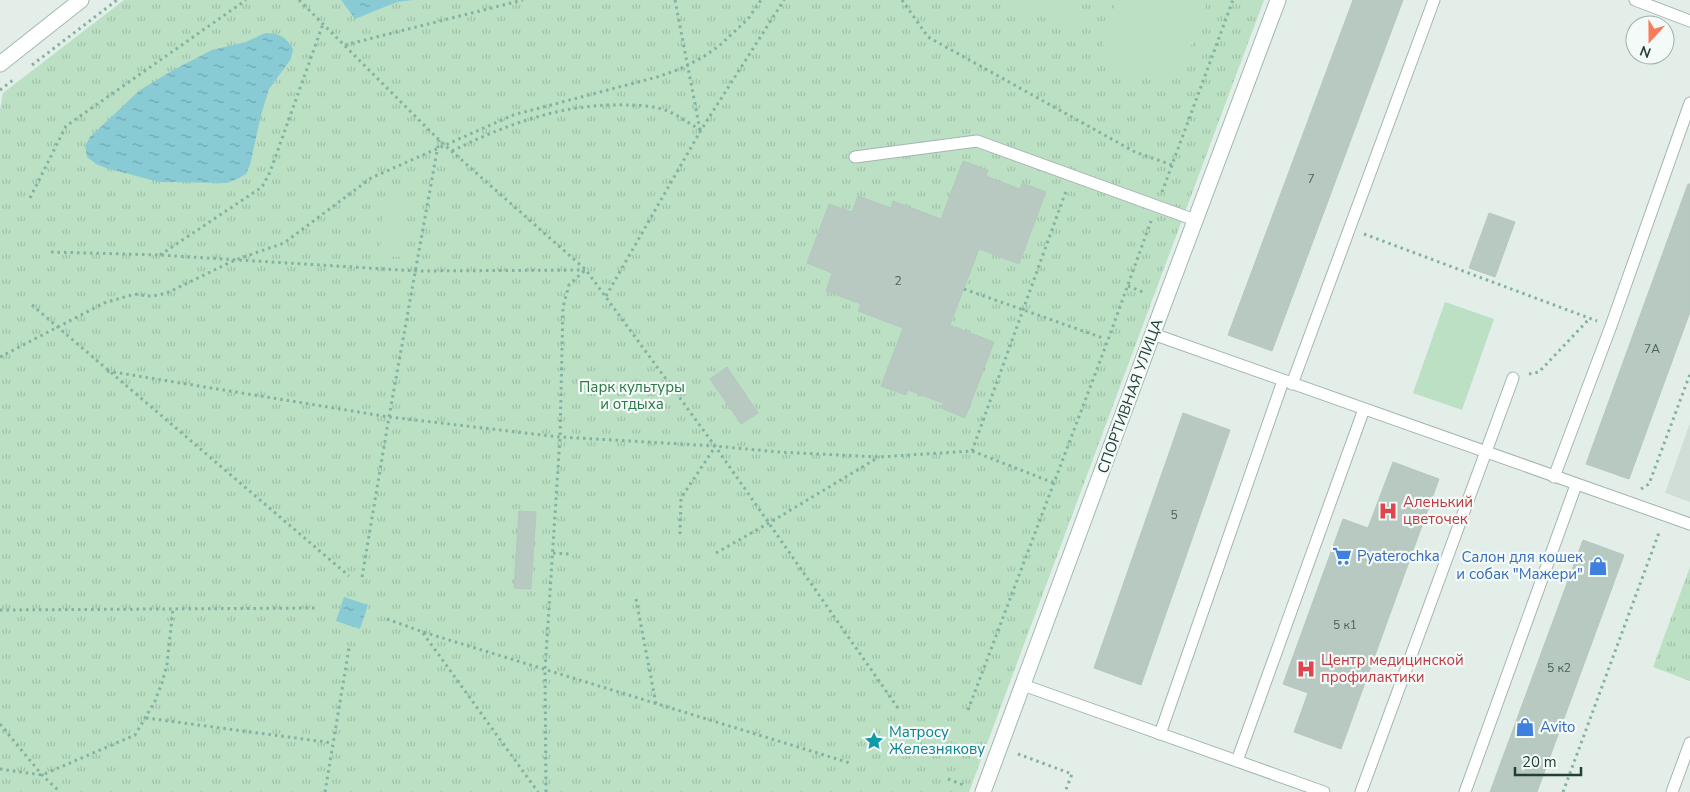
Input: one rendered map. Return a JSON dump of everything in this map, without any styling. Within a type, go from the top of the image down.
[{"type":"street","points":[[0,64],[81,0]]},
{"type":"street","name":"СПОРТИВНАЯ УЛИЦА","points":[[982,792],[1278,0]]},
{"type":"lane","points":[[1160,734],[1287,382],[1349,229],[1434,0]]},
{"type":"lane","points":[[1635,0],[1690,21]]},
{"type":"lane","points":[[1554,477],[1611,326],[1690,103]]},
{"type":"lane","points":[[856,157],[977,141],[1195,220]]},
{"type":"lane","points":[[1153,334],[1690,524]]},
{"type":"lane","points":[[1361,792],[1512,378]]},
{"type":"lane","points":[[1237,761],[1364,409]]},
{"type":"lane","points":[[1464,792],[1576,485]]},
{"type":"lane","points":[[1023,685],[1237,761],[1301,788],[1324,792]]},
{"type":"lane","points":[[1672,792],[1690,743]]},
{"type":"path","points":[[31,66],[117,0]]},
{"type":"path","points":[[30,198],[66,126],[246,0]]},
{"type":"path","points":[[299,0],[439,140],[586,270],[715,446],[900,711]]},
{"type":"path","points":[[345,45],[523,0]]},
{"type":"path","points":[[675,0],[700,130]]},
{"type":"path","points":[[0,358],[98,306],[135,294],[147,296],[169,292],[235,260],[284,243],[371,178],[513,115],[657,77],[688,65],[719,46],[734,33],[748,19],[761,0]]},
{"type":"path","points":[[606,296],[700,130],[784,0]]},
{"type":"path","points":[[902,0],[928,37],[1135,152],[1172,165]]},
{"type":"path","points":[[968,710],[1128,286],[1233,0]]},
{"type":"path","points":[[160,255],[262,187],[270,172],[323,24]]},
{"type":"path","points":[[0,90],[16,78]]},
{"type":"path","points":[[452,151],[482,136],[548,113],[578,107],[609,104],[639,105],[667,111],[700,130]]},
{"type":"path","points":[[362,577],[439,140]]},
{"type":"path","points":[[972,451],[1072,175]]},
{"type":"path","points":[[1349,229],[1611,326]]},
{"type":"path","points":[[51,252],[160,255],[416,271],[586,270]]},
{"type":"path","points":[[546,792],[545,670],[560,437],[563,307],[569,285],[586,270]]},
{"type":"path","points":[[1128,286],[1145,293]]},
{"type":"path","points":[[964,290],[1103,338]]},
{"type":"path","points":[[32,305],[349,576]]},
{"type":"path","points":[[1512,378],[1539,372],[1590,318]]},
{"type":"path","points":[[108,371],[389,418],[560,437],[879,457],[972,451],[1054,483]]},
{"type":"path","points":[[1624,501],[1649,484],[1690,374]]},
{"type":"path","points":[[680,534],[681,498],[715,446]]},
{"type":"path","points":[[716,553],[879,457]]},
{"type":"path","points":[[1563,792],[1666,515]]},
{"type":"path","points":[[552,553],[569,554]]},
{"type":"path","points":[[636,598],[656,704]]},
{"type":"path","points":[[0,610],[316,608]]},
{"type":"path","points":[[0,769],[42,775],[135,734],[155,701],[164,674],[173,609]]},
{"type":"path","points":[[387,619],[545,670],[850,763]]},
{"type":"path","points":[[423,632],[538,792]]},
{"type":"path","points":[[325,792],[349,648]]},
{"type":"path","points":[[146,718],[333,743]]},
{"type":"path","points":[[0,724],[42,775],[60,792]]},
{"type":"path","points":[[1018,754],[1072,774],[1065,792]]},
{"type":"path","points":[[948,779],[968,787]]},
{"type":"shaded area","points":[[1690,423],[1690,502],[1665,493]]},
{"type":"green space","name":"Парк культуры и отдыха","points":[[124,0],[1264,0],[969,792],[0,792],[0,110],[3,93]]},
{"type":"green space","points":[[998,0],[1083,0],[1073,28]]},
{"type":"green space","points":[[1117,0],[1208,0],[1183,68],[1180,71],[1169,78],[1155,80],[1129,72],[1111,62],[1103,43],[1107,24]]},
{"type":"green space","points":[[384,203],[405,204],[401,257],[380,256]]},
{"type":"green space","points":[[1445,302],[1494,319],[1462,410],[1413,393]]},
{"type":"green space","points":[[1690,567],[1690,681],[1653,667]]},
{"type":"water","points":[[341,0],[413,0],[397,2],[355,19]]},
{"type":"water","points":[[265,33],[282,36],[293,49],[291,59],[269,89],[250,165],[246,174],[227,183],[159,182],[106,168],[96,164],[87,157],[85,146],[90,137],[140,90],[212,50],[246,42]]},
{"type":"water","points":[[344,597],[368,605],[360,629],[336,621]]},
{"type":"building","points":[[1353,0],[1403,0],[1272,351],[1228,335]]},
{"type":"building","points":[[963,161],[988,170],[986,176],[1020,189],[1022,183],[1046,192],[1019,264],[979,249],[950,325],[994,342],[965,418],[941,408],[943,403],[908,390],[906,395],[881,386],[903,328],[858,311],[861,304],[826,291],[832,273],[807,263],[829,204],[852,212],[858,196],[891,208],[893,201],[941,219]]},
{"type":"building","points":[[1688,184],[1690,184],[1690,312],[1629,479],[1586,464]]},
{"type":"building","points":[[1489,213],[1515,222],[1495,277],[1469,268]]},
{"type":"building","points":[[727,367],[758,413],[741,424],[710,379]]},
{"type":"building","points":[[1183,413],[1230,430],[1141,685],[1094,668]]},
{"type":"building","points":[[1393,462],[1439,479],[1341,749],[1294,732],[1308,693],[1283,684],[1343,519],[1368,528]]},
{"type":"building","points":[[519,511],[536,512],[531,589],[514,588]]},
{"type":"building","points":[[1583,540],[1624,555],[1537,792],[1490,792]]},
{"type":"place","name":"Аленький цветочек","points":[[1388,511]]},
{"type":"place","name":"Pyaterochka","points":[[1342,556]]},
{"type":"place","name":"Салон для кошек и собак \"Мажери\"","points":[[1598,566]]},
{"type":"place","name":"Центр медицинской профилактики","points":[[1306,669]]},
{"type":"place","name":"Avito","points":[[1525,727]]},
{"type":"place","name":"Матросу Железнякову","points":[[874,741]]}]
